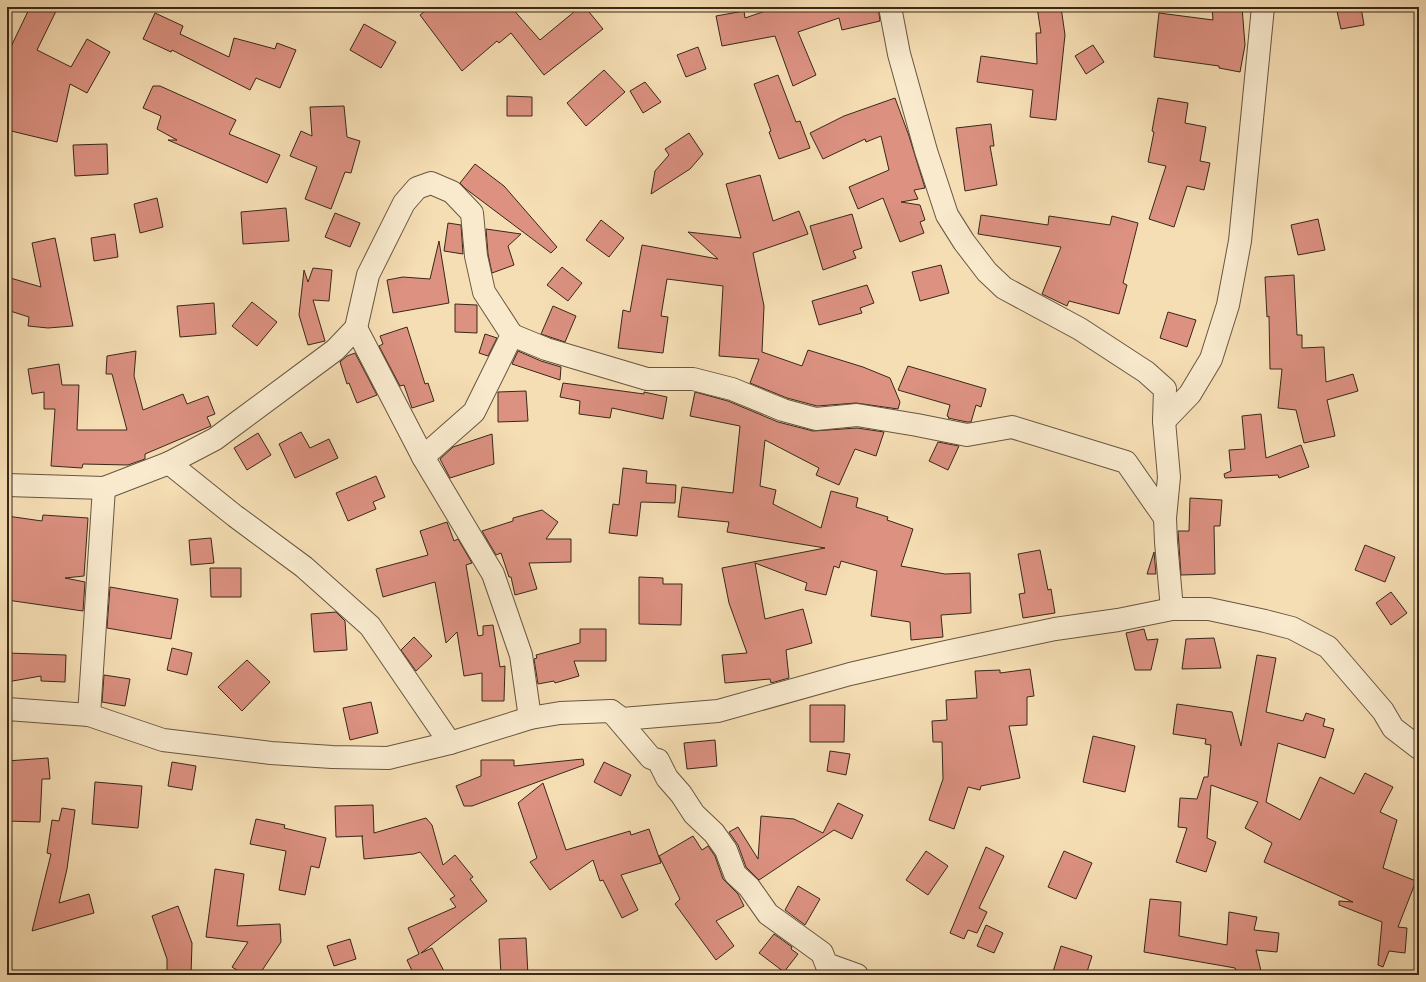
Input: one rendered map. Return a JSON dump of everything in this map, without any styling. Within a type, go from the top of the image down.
[{"type":"street","points":[[890,7],[899,54],[926,151],[947,215],[964,242],[986,272],[1004,288],[1080,329],[1146,372],[1165,390],[1164,421],[1169,477],[1165,518],[1172,609]]},
{"type":"street","points":[[1164,421],[1190,394],[1211,358],[1228,305],[1240,241],[1263,7]]},
{"type":"street","points":[[7,485],[104,488],[169,463],[215,439],[336,350],[356,328],[368,276],[404,203],[417,188],[431,184],[452,192],[472,213],[476,256],[484,292],[512,335],[546,349],[646,379],[693,379],[732,388],[783,410],[816,419],[856,415],[967,435],[1012,427],[1126,462],[1165,518]]},
{"type":"street","points":[[356,328],[423,457],[493,574],[521,655],[530,718]]},
{"type":"street","points":[[423,457],[474,412],[512,335]]},
{"type":"street","points":[[169,463],[235,516],[304,567],[370,626],[450,743]]},
{"type":"street","points":[[89,715],[104,488]]},
{"type":"street","points":[[7,709],[89,715],[163,740],[278,753],[332,757],[388,758],[450,743],[530,718],[560,713],[611,711],[622,719],[718,711],[850,674],[946,652],[1055,630],[1118,620],[1172,609],[1209,609],[1292,628],[1328,647],[1383,711],[1393,728],[1419,748]]},
{"type":"street","points":[[611,711],[651,758],[658,760],[666,778],[681,794],[694,814],[714,833],[726,850],[735,874],[749,887],[768,914],[810,946],[822,953],[827,966],[832,966],[857,975]]},
{"type":"building","points":[[30,7],[58,7],[37,50],[71,67],[87,39],[110,52],[87,93],[70,84],[57,142],[7,130],[7,55]]},
{"type":"building","points":[[430,7],[511,7],[540,40],[580,7],[585,7],[603,29],[544,75],[511,33],[499,43],[497,41],[462,71],[420,15]]},
{"type":"building","points":[[777,7],[878,7],[880,21],[842,30],[839,18],[798,32],[816,75],[793,86],[775,36],[722,46],[716,16],[744,11],[745,18]]},
{"type":"building","points":[[1037,7],[1061,7],[1065,35],[1056,120],[1030,117],[1033,90],[977,82],[981,56],[1037,64],[1036,33],[1041,33]]},
{"type":"building","points":[[1212,7],[1242,7],[1245,45],[1240,72],[1219,68],[1219,66],[1154,57],[1159,13],[1213,20]]},
{"type":"building","points":[[1336,7],[1361,7],[1364,25],[1341,29]]},
{"type":"building","points":[[155,13],[183,26],[180,34],[229,57],[234,38],[275,49],[277,43],[296,50],[280,88],[256,78],[250,90],[172,50],[171,52],[143,39]]},
{"type":"building","points":[[364,24],[396,42],[381,68],[350,50]]},
{"type":"building","points":[[1093,45],[1104,62],[1086,74],[1075,56]]},
{"type":"building","points":[[698,47],[706,69],[686,77],[677,55]]},
{"type":"building","points":[[604,70],[625,92],[586,126],[567,103]]},
{"type":"building","points":[[778,75],[796,122],[800,121],[810,148],[779,159],[769,132],[771,131],[754,84]]},
{"type":"building","points":[[645,82],[661,102],[643,113],[630,91]]},
{"type":"building","points":[[153,86],[160,86],[236,120],[229,134],[280,155],[267,183],[168,140],[177,140],[157,129],[161,116],[143,108]]},
{"type":"building","points":[[507,96],[532,97],[532,116],[507,116]]},
{"type":"building","points":[[895,98],[909,136],[925,188],[914,190],[918,199],[901,202],[920,205],[925,220],[920,222],[924,233],[900,242],[883,198],[858,209],[849,187],[889,170],[881,136],[866,142],[865,139],[823,159],[810,133],[844,116]]},
{"type":"building","points":[[1158,98],[1188,103],[1185,123],[1206,127],[1200,161],[1210,163],[1204,190],[1187,186],[1174,227],[1149,219],[1166,166],[1148,162],[1154,132],[1152,131]]},
{"type":"building","points":[[344,106],[347,137],[360,141],[351,173],[345,172],[331,209],[305,199],[317,167],[290,156],[301,131],[312,136],[310,107]]},
{"type":"building","points":[[991,124],[994,146],[990,146],[997,185],[965,191],[956,128]]},
{"type":"building","points":[[689,133],[703,154],[690,169],[651,194],[655,171],[669,155],[665,149]]},
{"type":"building","points":[[107,144],[108,174],[75,176],[73,145]]},
{"type":"building","points":[[475,164],[504,186],[557,247],[551,253],[460,183]]},
{"type":"building","points":[[760,175],[773,221],[799,211],[808,234],[753,253],[764,306],[762,352],[802,366],[808,350],[863,367],[890,378],[900,402],[898,409],[856,403],[817,406],[787,398],[750,383],[759,359],[719,356],[723,286],[667,279],[661,316],[668,317],[663,353],[618,348],[623,310],[630,312],[642,245],[718,259],[688,232],[741,238],[726,184]]},
{"type":"building","points":[[157,198],[163,227],[140,233],[134,204]]},
{"type":"building","points":[[286,208],[289,241],[243,244],[241,212]]},
{"type":"building","points":[[335,213],[360,223],[350,247],[325,237]]},
{"type":"building","points":[[852,214],[862,248],[853,251],[856,258],[823,270],[810,226]]},
{"type":"building","points":[[981,215],[1048,225],[1049,216],[1110,225],[1112,216],[1138,223],[1123,283],[1127,285],[1119,314],[1069,301],[1067,306],[1042,294],[1061,247],[978,234]]},
{"type":"building","points":[[1318,219],[1325,250],[1298,255],[1291,225]]},
{"type":"building","points":[[601,220],[624,238],[609,257],[586,240]]},
{"type":"building","points":[[448,223],[461,225],[463,254],[444,251]]},
{"type":"building","points":[[486,229],[521,234],[508,246],[514,265],[492,273],[488,254]]},
{"type":"building","points":[[115,234],[118,257],[94,261],[91,238]]},
{"type":"building","points":[[55,238],[73,326],[48,328],[28,326],[29,317],[7,310],[7,277],[41,287],[32,243]]},
{"type":"building","points":[[439,241],[449,303],[393,313],[387,280],[403,277],[430,279]]},
{"type":"building","points":[[941,265],[949,293],[920,301],[912,272]]},
{"type":"building","points":[[562,267],[582,283],[568,301],[547,285]]},
{"type":"building","points":[[313,268],[332,270],[329,301],[313,300],[325,341],[308,345],[299,315],[304,270],[308,282]]},
{"type":"building","points":[[1294,275],[1297,335],[1302,335],[1302,348],[1324,347],[1326,382],[1353,374],[1358,391],[1327,400],[1335,436],[1304,443],[1296,410],[1278,408],[1282,369],[1270,369],[1269,316],[1267,317],[1265,277]]},
{"type":"building","points":[[867,285],[874,303],[860,308],[862,313],[819,325],[812,301]]},
{"type":"building","points":[[252,302],[277,322],[257,346],[232,326]]},
{"type":"building","points":[[214,303],[216,334],[180,337],[177,306]]},
{"type":"building","points":[[455,304],[477,305],[477,333],[455,332]]},
{"type":"building","points":[[553,306],[576,316],[565,342],[541,334]]},
{"type":"building","points":[[1168,312],[1196,320],[1187,347],[1160,338]]},
{"type":"building","points":[[407,327],[425,384],[428,383],[434,401],[412,408],[404,385],[400,386],[379,346],[383,344],[380,336]]},
{"type":"building","points":[[485,334],[497,338],[488,356],[479,353]]},
{"type":"building","points":[[136,351],[134,376],[143,410],[183,394],[187,404],[208,396],[215,414],[207,417],[211,426],[145,454],[145,459],[128,465],[83,464],[82,468],[51,466],[55,409],[44,409],[44,392],[32,394],[28,369],[59,364],[62,385],[79,385],[77,430],[127,430],[112,374],[106,374],[107,356]]},
{"type":"building","points":[[518,351],[541,361],[561,367],[560,380],[512,364]]},
{"type":"building","points":[[355,353],[377,395],[357,403],[349,383],[347,384],[340,362],[347,356]]},
{"type":"building","points":[[908,366],[986,389],[981,407],[976,405],[971,422],[948,418],[949,417],[947,416],[950,405],[898,390]]},
{"type":"building","points":[[563,383],[644,394],[644,392],[667,397],[663,419],[612,408],[610,418],[579,414],[580,401],[560,397]]},
{"type":"building","points":[[526,391],[528,421],[498,422],[498,392]]},
{"type":"building","points":[[695,392],[728,401],[778,422],[813,431],[857,428],[884,432],[876,456],[855,449],[839,485],[816,475],[819,468],[765,440],[760,486],[776,490],[773,504],[821,528],[831,491],[858,498],[856,507],[888,517],[887,520],[913,529],[901,566],[945,574],[970,573],[971,613],[941,615],[943,637],[911,640],[910,622],[871,616],[877,571],[841,561],[839,568],[834,566],[826,595],[805,590],[807,583],[755,563],[765,619],[803,609],[812,643],[786,650],[789,678],[771,683],[770,679],[725,683],[722,655],[747,653],[729,603],[722,568],[825,548],[727,532],[729,522],[678,517],[682,487],[733,493],[740,426],[690,416]]},
{"type":"building","points":[[1261,414],[1266,458],[1301,445],[1309,467],[1279,478],[1278,475],[1225,478],[1224,474],[1231,471],[1229,450],[1245,449],[1242,416]]},
{"type":"building","points":[[301,432],[310,448],[329,439],[338,458],[295,478],[279,444]]},
{"type":"building","points":[[258,433],[271,455],[247,470],[234,448]]},
{"type":"building","points":[[492,434],[494,464],[450,478],[440,459],[453,447]]},
{"type":"building","points":[[938,442],[959,446],[948,470],[929,461]]},
{"type":"building","points":[[623,468],[647,471],[646,483],[676,485],[675,503],[641,502],[637,536],[609,533],[613,504],[619,505]]},
{"type":"building","points":[[376,476],[385,497],[373,502],[376,509],[348,521],[336,493]]},
{"type":"building","points":[[1190,498],[1222,500],[1220,526],[1214,526],[1215,574],[1181,575],[1178,531],[1189,531]]},
{"type":"building","points":[[542,510],[558,522],[546,539],[571,539],[571,562],[529,563],[537,589],[515,595],[511,577],[509,577],[501,553],[496,555],[482,531],[513,521],[513,518]]},
{"type":"building","points":[[43,515],[88,518],[84,576],[65,578],[85,582],[83,611],[7,600],[7,516],[42,521]]},
{"type":"building","points":[[447,522],[454,541],[458,539],[472,563],[466,565],[478,636],[483,635],[483,626],[493,625],[500,667],[505,666],[504,701],[482,701],[482,673],[464,676],[457,632],[446,643],[435,582],[383,597],[376,569],[428,555],[420,531]]},
{"type":"building","points":[[211,538],[214,563],[191,565],[189,540]]},
{"type":"building","points":[[1365,545],[1395,557],[1385,582],[1355,570]]},
{"type":"building","points":[[1040,550],[1048,590],[1051,589],[1055,613],[1023,618],[1019,594],[1025,593],[1018,554]]},
{"type":"building","points":[[1154,552],[1156,574],[1147,574]]},
{"type":"building","points":[[210,568],[241,568],[241,597],[211,597]]},
{"type":"building","points":[[639,577],[663,578],[663,584],[682,584],[681,625],[639,624]]},
{"type":"building","points":[[110,587],[178,599],[171,639],[107,628]]},
{"type":"building","points":[[1391,592],[1407,613],[1391,625],[1376,603]]},
{"type":"building","points":[[336,612],[345,621],[347,650],[314,652],[311,614]]},
{"type":"building","points":[[580,629],[606,629],[606,661],[574,661],[579,676],[555,683],[554,681],[538,684],[534,659],[537,658],[536,655],[580,643]]},
{"type":"building","points":[[1144,629],[1147,640],[1158,639],[1151,670],[1135,670],[1126,633]]},
{"type":"building","points":[[414,637],[432,656],[416,671],[401,650]]},
{"type":"building","points":[[1214,638],[1221,668],[1182,669],[1186,639]]},
{"type":"building","points":[[172,648],[192,653],[187,675],[167,670]]},
{"type":"building","points":[[7,653],[66,655],[65,682],[41,681],[41,676],[7,682]]},
{"type":"building","points":[[1257,655],[1276,658],[1266,712],[1303,721],[1306,713],[1325,719],[1323,726],[1334,729],[1325,758],[1278,743],[1266,802],[1300,820],[1320,777],[1354,794],[1365,773],[1393,787],[1380,812],[1397,820],[1383,868],[1416,881],[1398,927],[1407,928],[1405,953],[1389,951],[1383,967],[1378,965],[1382,922],[1339,905],[1339,901],[1353,902],[1264,862],[1272,843],[1245,828],[1258,802],[1211,785],[1207,838],[1216,842],[1206,872],[1176,862],[1187,828],[1178,827],[1180,798],[1197,799],[1204,777],[1208,777],[1211,745],[1205,744],[1206,739],[1173,734],[1177,704],[1232,712],[1241,746]]},
{"type":"building","points":[[247,660],[270,682],[242,711],[218,687]]},
{"type":"building","points":[[1030,669],[1034,696],[1027,697],[1027,725],[1009,726],[1020,778],[981,786],[980,790],[968,787],[954,829],[929,820],[943,779],[942,742],[933,742],[932,721],[947,720],[946,700],[977,698],[975,671],[1000,670],[1000,673]]},
{"type":"building","points":[[104,675],[130,679],[125,706],[102,702]]},
{"type":"building","points":[[371,702],[378,733],[350,740],[343,708]]},
{"type":"building","points":[[810,705],[845,705],[844,742],[810,742]]},
{"type":"building","points":[[1093,736],[1135,746],[1125,792],[1083,782]]},
{"type":"building","points":[[715,740],[717,766],[687,769],[684,743]]},
{"type":"building","points":[[830,751],[850,754],[846,775],[827,771]]},
{"type":"building","points":[[48,758],[50,779],[42,779],[40,822],[7,821],[7,761]]},
{"type":"building","points":[[583,759],[584,765],[472,806],[464,806],[456,786],[481,776],[481,760],[514,760],[514,766]]},
{"type":"building","points":[[172,762],[196,766],[192,790],[168,786]]},
{"type":"building","points":[[604,762],[631,775],[621,796],[594,782]]},
{"type":"building","points":[[95,782],[142,786],[138,828],[92,824]]},
{"type":"building","points":[[543,783],[566,850],[630,831],[631,835],[649,829],[661,863],[621,875],[638,910],[622,918],[603,880],[600,881],[593,860],[550,890],[530,862],[537,858],[518,803]]},
{"type":"building","points":[[838,803],[863,815],[852,839],[834,830],[759,880],[746,867],[738,845],[729,832],[738,827],[758,859],[761,816],[794,819],[823,833]]},
{"type":"building","points":[[373,805],[374,833],[426,818],[432,825],[443,865],[455,855],[473,877],[470,879],[487,901],[421,953],[432,948],[446,975],[414,975],[407,960],[419,954],[408,928],[456,907],[450,899],[455,896],[420,852],[414,854],[364,859],[362,836],[336,837],[335,806]]},
{"type":"building","points":[[62,808],[75,810],[67,869],[59,903],[89,894],[94,913],[32,931],[51,854],[47,853],[52,820],[59,821]]},
{"type":"building","points":[[256,819],[285,825],[284,828],[326,838],[319,868],[311,866],[305,895],[279,890],[286,851],[250,844]]},
{"type":"building","points":[[693,836],[702,850],[708,846],[715,856],[723,879],[738,894],[744,906],[716,921],[734,946],[716,960],[675,904],[680,899],[659,856]]},
{"type":"building","points":[[986,847],[1004,856],[979,908],[987,912],[977,933],[968,930],[964,939],[950,933]]},
{"type":"building","points":[[926,851],[948,866],[928,895],[906,880]]},
{"type":"building","points":[[1064,851],[1092,863],[1076,899],[1048,887]]},
{"type":"building","points":[[215,869],[244,874],[237,926],[280,924],[281,942],[259,975],[245,975],[232,967],[248,942],[206,937]]},
{"type":"building","points":[[798,886],[820,899],[805,925],[785,910]]},
{"type":"building","points":[[1150,899],[1181,902],[1179,936],[1227,945],[1229,912],[1257,917],[1254,930],[1279,933],[1277,952],[1256,950],[1262,975],[1237,975],[1235,968],[1144,952]]},
{"type":"building","points":[[178,906],[192,943],[191,975],[167,975],[167,959],[152,916]]},
{"type":"building","points":[[986,925],[1003,933],[994,953],[977,946]]},
{"type":"building","points":[[774,934],[792,947],[791,949],[798,954],[784,972],[759,953]]},
{"type":"building","points":[[526,938],[528,975],[501,975],[499,939]]},
{"type":"building","points":[[350,939],[356,959],[334,966],[327,946]]},
{"type":"building","points":[[1061,946],[1092,956],[1086,975],[1052,975]]}]
